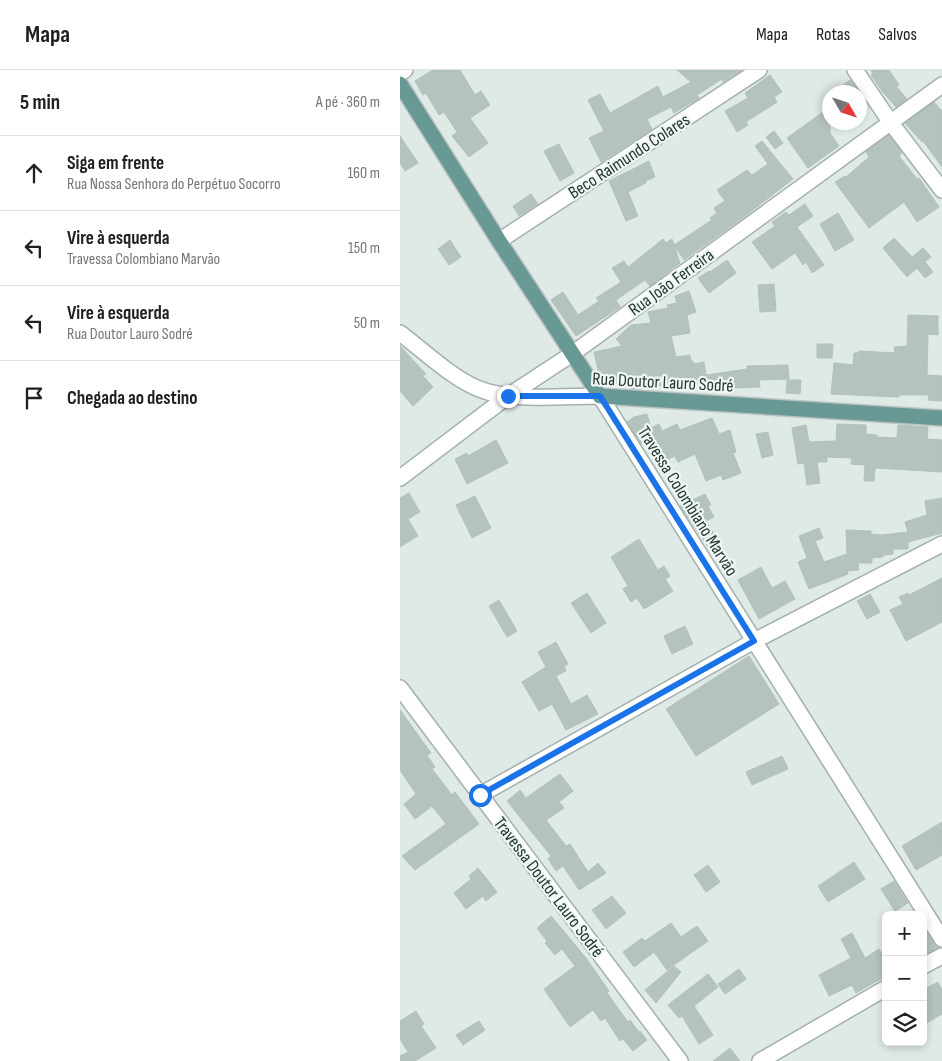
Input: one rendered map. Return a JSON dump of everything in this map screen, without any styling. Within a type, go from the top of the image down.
[{"type":"main road","name":"Travessa Colombiano Marvão","points":[[400,84],[600,396]]},
{"type":"main road","name":"Rua Doutor Lauro Sodré","points":[[600,396],[942,418]]},
{"type":"street","points":[[400,73],[405,70]]},
{"type":"street","name":"Beco Raimundo Colares","points":[[499,241],[759,70]]},
{"type":"street","points":[[855,70],[891,123],[942,190]]},
{"type":"street","name":"Rua João Ferreira","points":[[400,478],[508,396],[572,354],[942,85]]},
{"type":"street","name":"Rua Doutor Lauro Sodré","points":[[400,333],[465,382],[485,391],[508,396],[600,396]]},
{"type":"street","name":"Travessa Colombiano Marvão","points":[[600,396],[942,939]]},
{"type":"street","points":[[480,795],[754,641],[942,544]]},
{"type":"street","name":"Travessa Doutor Lauro Sodré","points":[[400,688],[679,1061]]},
{"type":"street","points":[[927,964],[942,956]]},
{"type":"street","points":[[760,1061],[882,990]]},
{"type":"building","points":[[433,70],[460,70],[475,95],[481,91],[490,105],[470,118],[488,143],[469,157],[452,136],[457,132],[444,112],[439,115],[426,93],[423,95],[415,81]]},
{"type":"building","points":[[677,70],[742,70],[723,82],[722,79],[697,95],[699,98],[674,113],[671,107],[647,119],[652,129],[601,162],[589,138],[604,131],[588,100],[600,94],[610,113],[658,86],[663,97],[691,82]]},
{"type":"building","points":[[871,70],[889,70],[899,85],[896,86],[907,99],[896,107],[871,75],[873,74]]},
{"type":"building","points":[[770,75],[782,92],[774,97],[777,102],[746,122],[748,125],[737,132],[725,111],[748,98],[745,93]]},
{"type":"building","points":[[850,80],[854,85],[843,85]]},
{"type":"building","points":[[934,102],[942,111],[942,167],[923,141],[905,123]]},
{"type":"building","points":[[822,113],[822,130],[830,130],[839,146],[808,168],[787,138]]},
{"type":"building","points":[[774,131],[783,143],[775,149],[766,137]]},
{"type":"building","points":[[889,135],[902,153],[899,156],[917,179],[919,178],[939,207],[917,222],[904,202],[869,228],[835,182],[846,177],[869,157],[866,152]]},
{"type":"building","points":[[400,136],[418,163],[405,171],[400,163]]},
{"type":"building","points":[[762,141],[793,179],[684,260],[674,245],[712,220],[710,218],[717,213],[714,208],[725,201],[717,190],[747,170],[752,175],[768,164],[755,146]]},
{"type":"building","points":[[559,144],[574,173],[560,181],[544,151]]},
{"type":"building","points":[[649,161],[655,177],[628,192],[638,216],[626,221],[609,181]]},
{"type":"building","points":[[531,194],[538,204],[519,216],[513,206]]},
{"type":"building","points":[[805,204],[813,216],[797,227],[824,265],[812,273],[806,262],[803,265],[795,253],[772,269],[752,242],[775,226],[772,222],[786,212],[789,215]]},
{"type":"building","points":[[838,213],[854,240],[835,251],[820,224]]},
{"type":"building","points":[[894,238],[912,257],[923,248],[931,257],[925,262],[933,272],[925,278],[917,268],[907,277],[883,248]]},
{"type":"building","points":[[663,239],[666,243],[672,239],[680,263],[650,286],[645,280],[616,300],[620,307],[576,336],[551,300],[563,292],[578,315],[599,301],[596,298],[621,282],[612,268],[624,261],[628,267]]},
{"type":"building","points":[[450,240],[461,257],[449,265],[438,249]]},
{"type":"building","points":[[727,260],[736,273],[709,293],[698,278]]},
{"type":"building","points":[[774,284],[776,311],[760,312],[758,285]]},
{"type":"building","points":[[689,291],[696,312],[687,315],[690,333],[671,336],[676,357],[690,355],[693,364],[704,362],[706,375],[747,369],[747,366],[788,365],[789,379],[759,380],[760,387],[735,388],[735,386],[709,389],[709,387],[688,389],[687,383],[641,387],[641,389],[630,389],[630,383],[603,384],[600,379],[594,352],[622,346],[616,339],[631,325],[651,323],[648,312],[668,308],[667,305],[677,303],[675,296]]},
{"type":"building","points":[[908,315],[938,316],[938,335],[928,334],[927,375],[942,376],[942,401],[928,400],[929,395],[899,395],[899,397],[831,394],[834,363],[853,365],[854,353],[859,351],[895,353],[894,347],[907,346]]},
{"type":"building","points":[[817,344],[833,344],[832,358],[817,358]]},
{"type":"building","points":[[400,346],[426,374],[423,376],[433,387],[413,406],[400,391]]},
{"type":"building","points":[[787,380],[801,380],[800,394],[786,393]]},
{"type":"building","points":[[647,414],[651,428],[659,424],[662,431],[677,424],[680,430],[712,418],[719,434],[730,430],[736,452],[733,453],[741,473],[723,480],[721,475],[706,481],[695,454],[678,462],[675,456],[660,463],[647,439],[641,444],[627,422],[634,417]]},
{"type":"building","points":[[837,424],[866,425],[866,434],[877,435],[877,437],[897,438],[898,425],[928,427],[927,439],[942,440],[942,472],[875,468],[874,481],[864,481],[865,465],[851,464],[852,458],[827,457],[827,462],[817,462],[820,483],[807,485],[804,463],[798,464],[792,428],[806,425],[809,442],[836,441]]},
{"type":"building","points":[[768,432],[773,455],[762,458],[756,434]]},
{"type":"building","points":[[496,440],[508,463],[467,484],[455,459],[467,453],[468,456]]},
{"type":"building","points":[[409,493],[420,512],[408,519],[418,536],[400,547],[400,498]]},
{"type":"building","points":[[705,494],[711,505],[708,506],[714,517],[706,521],[719,542],[709,548],[680,506]]},
{"type":"building","points":[[475,496],[491,528],[472,538],[456,505]]},
{"type":"building","points":[[942,498],[942,533],[908,542],[908,549],[893,549],[893,554],[872,558],[872,563],[858,563],[859,570],[847,571],[848,574],[809,589],[798,562],[807,558],[799,536],[819,528],[823,538],[815,541],[824,562],[847,554],[846,530],[871,531],[871,534],[882,535],[908,532],[905,522],[927,515],[925,501]]},
{"type":"building","points":[[639,539],[658,570],[664,566],[670,576],[665,579],[673,591],[644,609],[637,598],[631,602],[623,589],[628,586],[611,557]]},
{"type":"building","points":[[761,567],[772,588],[785,581],[795,599],[759,619],[738,580]]},
{"type":"building","points":[[942,578],[942,622],[906,641],[890,610],[903,604],[899,597],[908,593],[909,595]]},
{"type":"building","points":[[587,593],[606,623],[591,633],[571,603]]},
{"type":"building","points":[[870,594],[880,612],[867,619],[857,601]]},
{"type":"building","points":[[499,600],[517,631],[507,637],[489,606]]},
{"type":"building","points":[[685,626],[693,644],[672,654],[664,636]]},
{"type":"building","points":[[556,642],[568,664],[564,666],[566,671],[556,676],[571,704],[587,695],[598,714],[566,730],[552,704],[539,711],[522,682],[546,667],[538,652]]},
{"type":"building","points":[[749,656],[779,704],[696,756],[666,709]]},
{"type":"building","points":[[400,710],[431,753],[427,755],[435,767],[432,769],[452,795],[455,792],[479,824],[415,870],[402,856],[446,824],[432,806],[415,819],[404,804],[416,794],[400,770]]},
{"type":"building","points":[[782,756],[788,769],[752,785],[746,772]]},
{"type":"building","points":[[560,774],[573,791],[559,802],[564,808],[546,820],[566,846],[570,844],[588,872],[598,863],[606,873],[579,890],[563,866],[556,871],[548,859],[551,856],[507,801],[520,790],[526,798]]},
{"type":"building","points":[[942,822],[942,855],[916,870],[902,846]]},
{"type":"building","points":[[854,862],[865,879],[828,902],[818,886]]},
{"type":"building","points":[[708,865],[720,882],[706,892],[694,875]]},
{"type":"building","points":[[478,868],[497,892],[486,901],[483,896],[466,909],[454,893],[471,879],[469,876]]},
{"type":"building","points":[[894,881],[908,903],[895,911],[881,889]]},
{"type":"building","points":[[612,896],[626,913],[606,929],[592,910]]},
{"type":"building","points":[[551,916],[586,958],[609,991],[607,993],[628,1022],[630,1020],[647,1040],[633,1051],[623,1039],[620,1041],[605,1018],[601,1021],[593,1010],[570,1027],[544,989],[575,966],[562,949],[555,955],[545,943],[547,941],[537,928]]},
{"type":"building","points":[[671,923],[681,937],[697,926],[708,941],[667,970],[654,952],[634,967],[623,952],[642,938],[645,941]]},
{"type":"building","points":[[852,933],[865,958],[879,949],[882,954],[882,978],[856,993],[852,985],[829,996],[819,975],[851,958],[841,939]]},
{"type":"building","points":[[927,933],[938,948],[928,953],[927,951]]},
{"type":"building","points":[[674,966],[681,972],[656,1003],[645,990]]},
{"type":"building","points":[[739,969],[746,979],[725,994],[718,984]]},
{"type":"building","points":[[708,974],[718,987],[694,1006],[713,1035],[699,1044],[682,1016],[679,1018],[668,1005]]},
{"type":"building","points":[[938,982],[942,990],[942,1014],[927,1023],[927,1001],[927,988]]},
{"type":"building","points":[[416,1011],[424,1024],[421,1026],[436,1048],[415,1061],[400,1061],[400,1056],[408,1052],[400,1039],[400,1021]]},
{"type":"building","points":[[479,1021],[485,1030],[463,1045],[456,1035]]},
{"type":"building","points":[[730,1048],[740,1061],[713,1061]]},
{"type":"route","points":[[480,795],[754,641],[600,396],[508,396]]}]
